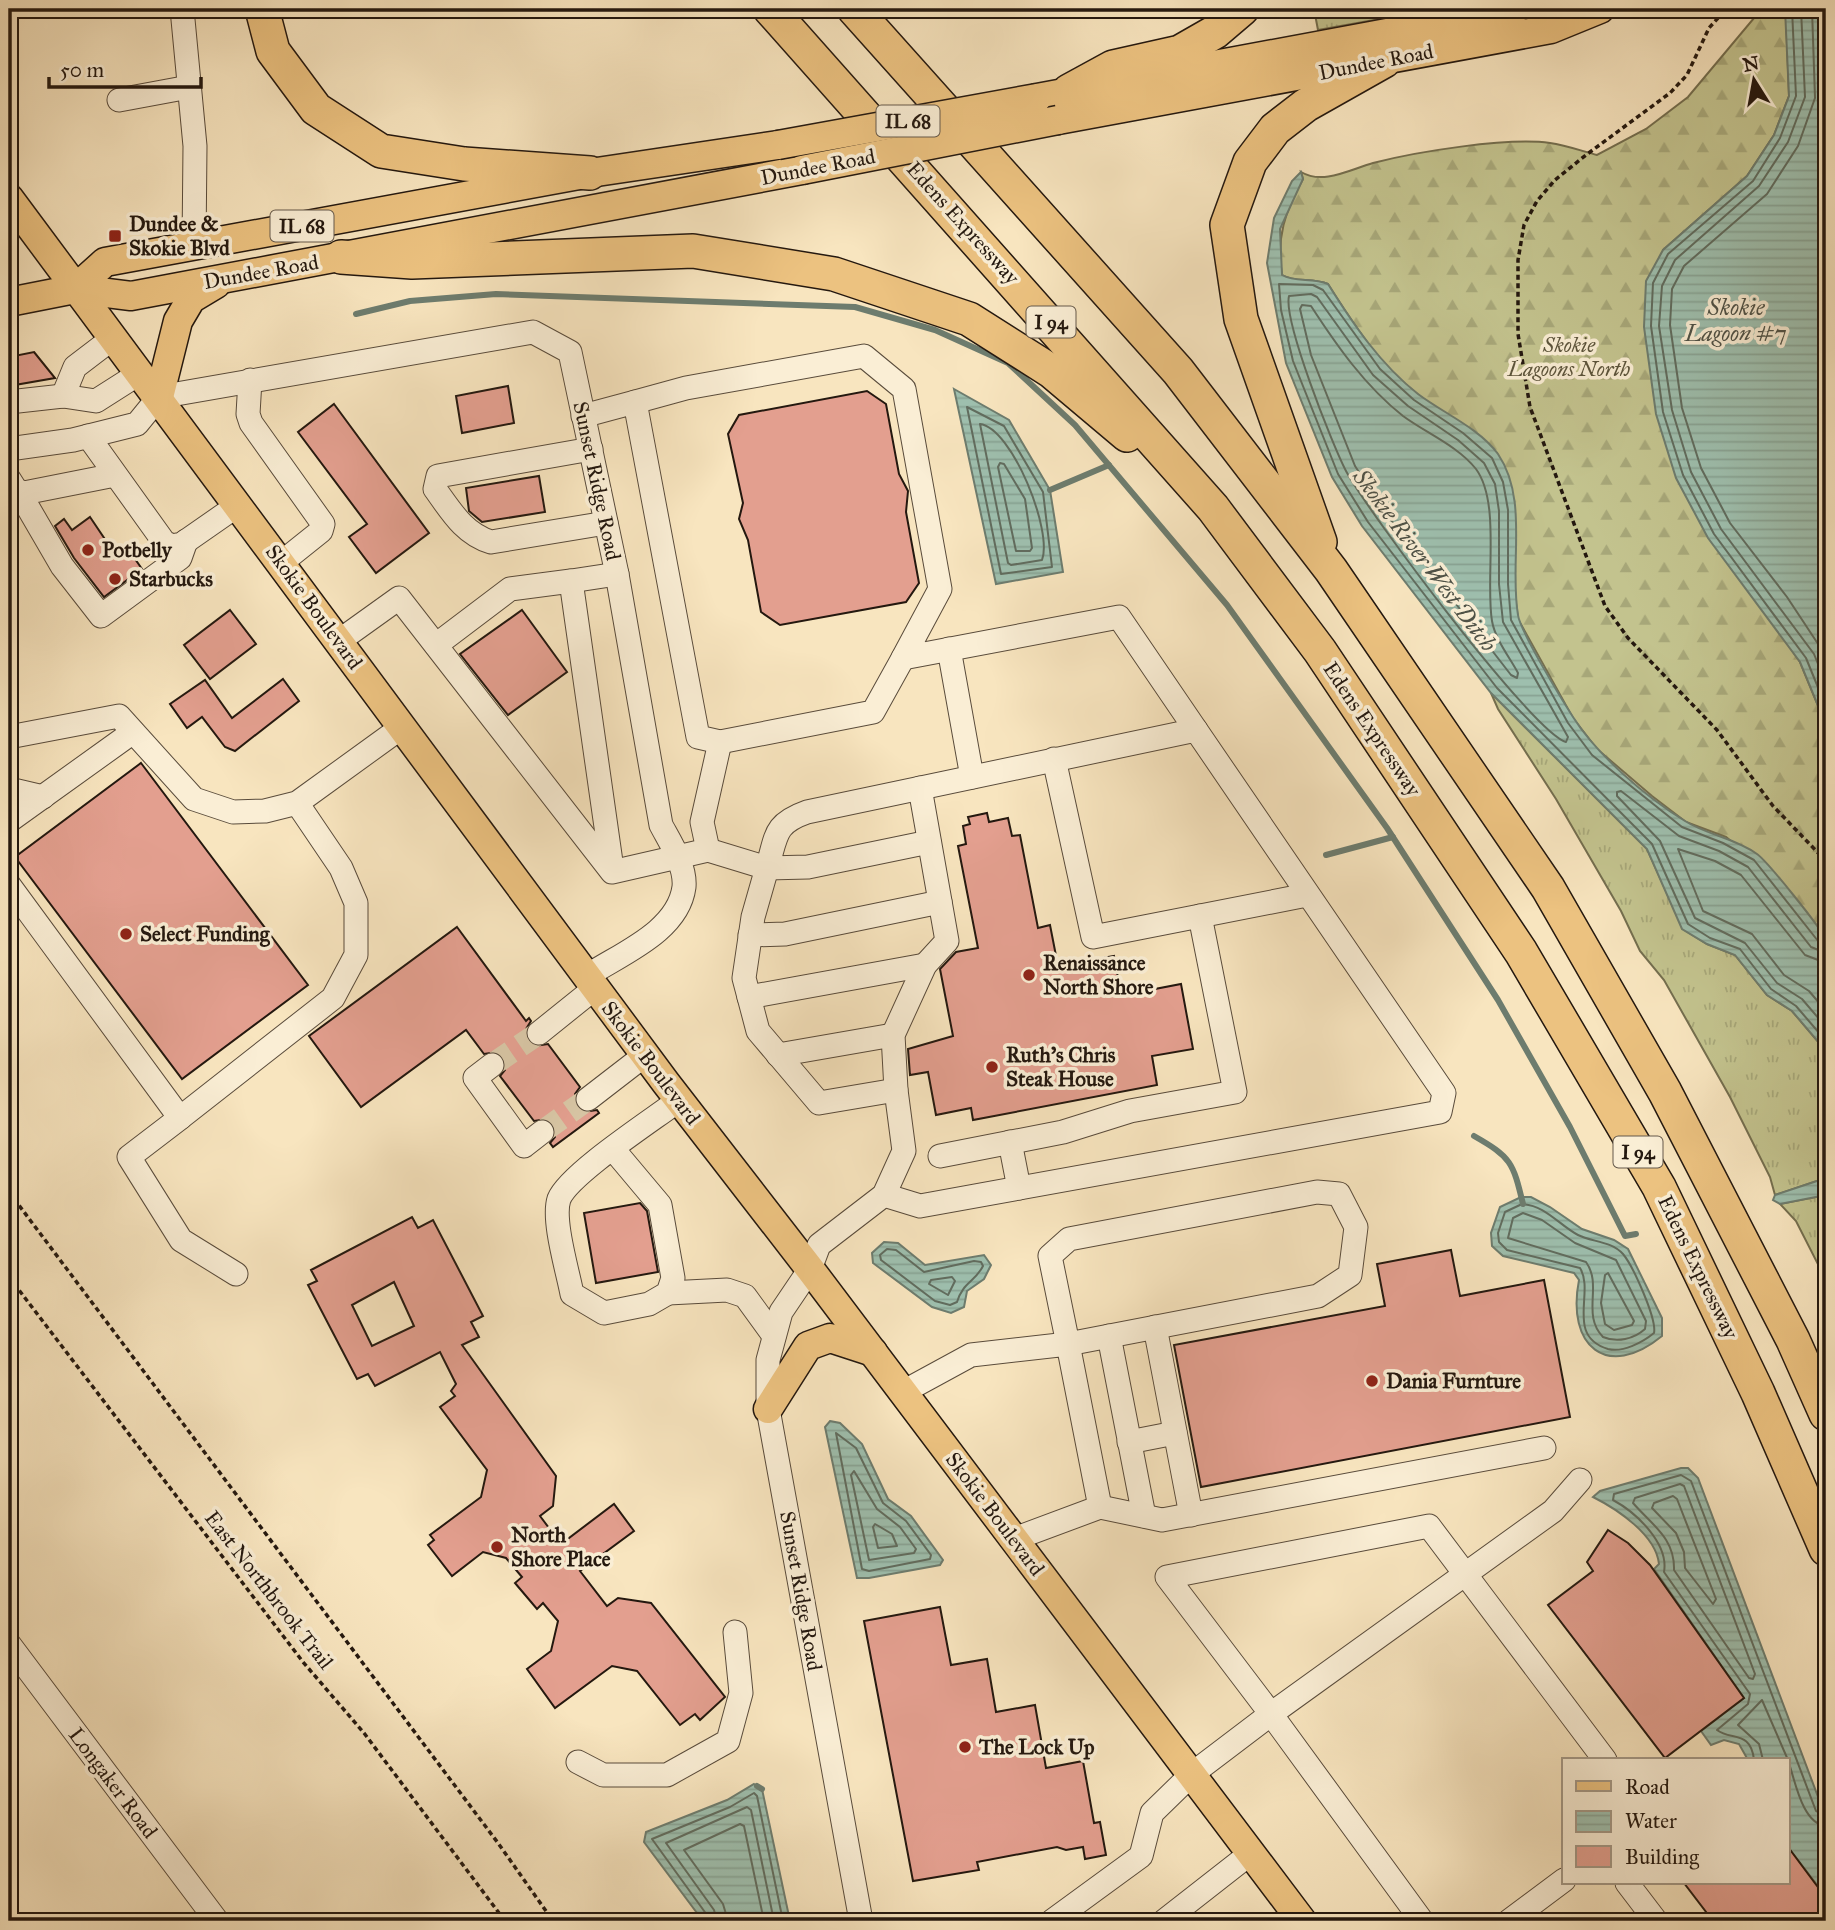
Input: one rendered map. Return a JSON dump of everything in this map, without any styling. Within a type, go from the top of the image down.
[{"type":"highway","points":[[262,9],[273,51],[316,109],[381,151],[464,164],[590,173]]},
{"type":"highway","name":"Edens Expressway","points":[[770,9],[1213,508],[1320,651],[1521,952],[1659,1187],[1758,1393],[1826,1549]]},
{"type":"highway","name":"I 94","points":[[854,9],[872,22],[1178,371],[1331,570],[1548,888],[1665,1092],[1793,1340],[1826,1414]]},
{"type":"highway","points":[[1055,103],[1113,67],[1180,52],[1215,32],[1242,9]]},
{"type":"highway","points":[[1331,570],[1241,319],[1227,225],[1250,162],[1275,129],[1306,105],[1384,61]]},
{"type":"highway","points":[[341,257],[412,262],[693,251],[834,274],[969,319],[1051,371],[1213,508]]},
{"type":"main road","name":"Dundee Road","points":[[9,302],[75,289],[131,296],[802,170],[1055,103],[1421,18],[1516,9]]},
{"type":"main road","name":"Dundee Road","points":[[75,289],[105,262],[590,173],[1055,103],[1384,61],[1551,29],[1600,9]]},
{"type":"main road","name":"Skokie Boulevard","points":[[9,198],[645,1055],[873,1352],[1302,1921]]},
{"type":"main road","points":[[159,397],[178,321],[191,299],[224,278]]},
{"type":"main road","points":[[768,1409],[808,1346],[830,1338],[873,1352]]},
{"type":"street","points":[[182,9],[195,146],[194,246]]},
{"type":"street","points":[[119,100],[190,87]]},
{"type":"street","name":"Sunset Ridge Road","points":[[159,397],[533,332],[570,352],[617,574],[662,825],[678,857],[684,886],[668,923],[591,982],[540,1033]]},
{"type":"street","points":[[63,396],[75,367],[113,338]]},
{"type":"street","points":[[583,416],[686,388],[864,356],[904,389],[940,589],[873,712],[720,742],[698,737],[635,402]]},
{"type":"street","points":[[9,402],[63,396],[96,401],[140,373]]},
{"type":"street","points":[[250,380],[248,414],[251,423],[323,524],[321,531],[281,563]]},
{"type":"street","points":[[9,449],[88,436],[137,424],[159,397]]},
{"type":"street","points":[[88,436],[164,542],[172,546],[186,541],[238,505]]},
{"type":"street","points":[[591,449],[438,476],[435,489],[461,525],[477,538],[491,542],[606,523]]},
{"type":"street","points":[[115,475],[14,486],[62,566],[101,616],[180,558],[186,541]]},
{"type":"street","points":[[436,645],[510,589],[617,574]]},
{"type":"street","points":[[572,581],[612,872]]},
{"type":"street","points":[[339,641],[399,598],[612,872]]},
{"type":"street","points":[[903,658],[1119,617],[1444,1093],[1440,1112],[919,1206],[884,1195],[904,1151],[896,1090],[893,1035],[925,965],[947,942],[920,788]]},
{"type":"street","points":[[949,649],[972,777]]},
{"type":"street","points":[[9,737],[119,716],[194,799],[233,812],[265,811],[297,803],[402,727]]},
{"type":"street","points":[[896,1090],[819,1103],[758,1031],[744,978],[750,935],[767,868],[780,827],[786,819],[807,812],[1196,730]]},
{"type":"street","points":[[9,821],[133,733]]},
{"type":"street","points":[[708,850],[702,822],[720,742]]},
{"type":"street","points":[[1055,760],[1093,937],[1307,895]]},
{"type":"street","points":[[9,789],[43,797]]},
{"type":"street","points":[[236,1274],[181,1240],[129,1157],[333,998],[355,955],[356,903],[341,868],[297,803]]},
{"type":"street","points":[[612,872],[708,850],[767,868],[807,867],[929,842]]},
{"type":"street","points":[[9,885],[180,1118]]},
{"type":"street","points":[[750,935],[785,934],[940,902]]},
{"type":"street","points":[[940,1156],[1063,1132],[1130,1111],[1235,1092],[1200,916]]},
{"type":"street","points":[[749,997],[925,965]]},
{"type":"street","points":[[778,1055],[893,1035]]},
{"type":"street","points":[[588,1099],[645,1055]]},
{"type":"street","points":[[492,1065],[475,1078],[524,1146],[542,1132]]},
{"type":"street","points":[[679,1100],[568,1186],[559,1200],[559,1229],[572,1294],[604,1313],[649,1304],[668,1293],[727,1290],[745,1296],[775,1336]]},
{"type":"street","points":[[1010,1142],[1019,1188]]},
{"type":"street","points":[[613,1149],[660,1205],[673,1278],[668,1293]]},
{"type":"street","points":[[903,1392],[971,1355],[1068,1344],[1318,1296],[1350,1275],[1356,1227],[1339,1195],[1317,1192],[1069,1240],[1050,1256],[1068,1344],[1100,1507]]},
{"type":"street","name":"Sunset Ridge Road","points":[[862,1921],[768,1409],[768,1360],[781,1311],[810,1269],[819,1245],[884,1195]]},
{"type":"street","points":[[1155,1327],[1191,1515]]},
{"type":"street","points":[[1109,1336],[1144,1516]]},
{"type":"street","points":[[1129,1442],[1175,1433]]},
{"type":"street","points":[[1014,1539],[1100,1507],[1162,1520],[1544,1448]]},
{"type":"street","points":[[1052,1921],[1141,1856],[1152,1813],[1192,1774],[1271,1713],[1553,1511],[1580,1480]]},
{"type":"street","points":[[1422,1921],[1271,1713],[1167,1577],[1429,1526],[1603,1758]]},
{"type":"street","points":[[578,1762],[603,1775],[667,1775],[728,1741],[741,1693],[735,1632]]},
{"type":"street","name":"Longaker Road","points":[[9,1644],[217,1921]]},
{"type":"street","points":[[1172,1919],[1251,1853]]},
{"type":"street","points":[[1510,1921],[1562,1882]]},
{"type":"street","points":[[1628,1884],[1656,1921]]},
{"type":"path","points":[[1760,9],[1718,18],[1709,28],[1688,75],[1670,93],[1555,180],[1537,201],[1524,225],[1518,260],[1518,334],[1530,407],[1605,606],[1628,638],[1717,730],[1773,806],[1826,861]]},
{"type":"path","points":[[13,265],[9,261],[14,259]]},
{"type":"path","points":[[9,1192],[498,1843],[553,1921]]},
{"type":"path","name":"East Northbrook Trail","points":[[9,1277],[303,1662],[364,1733],[505,1921]]},
{"type":"green space","points":[[1314,9],[1436,9],[1318,30]]},
{"type":"green space","name":"Skokie Lagoons North","points":[[1786,17],[1789,96],[1774,135],[1747,176],[1663,250],[1766,613],[1800,662],[1826,725],[1826,940],[1786,887],[1726,837],[1686,822],[1597,749],[1573,718],[1518,619],[1497,453],[1396,376],[1376,354],[1328,284],[1282,275],[1280,262],[1281,237],[1291,202],[1303,179],[1301,172],[1309,176],[1327,177],[1412,154],[1510,142],[1550,143],[1597,155],[1646,129],[1688,97],[1754,18]]},
{"type":"green space","points":[[1491,693],[1647,849],[1683,929],[1707,944],[1735,955],[1767,995],[1792,1011],[1826,1051],[1826,1178],[1775,1195],[1770,1177],[1730,1097],[1664,980],[1640,951],[1621,911],[1556,799],[1498,709]]},
{"type":"green space","points":[[1826,1195],[1826,1280],[1796,1221],[1780,1204]]},
{"type":"water","name":"Skokie Lagoon #7","points":[[1785,9],[1826,9],[1826,725],[1800,662],[1708,538],[1676,478],[1656,414],[1644,327],[1646,281],[1663,250],[1747,176],[1774,135],[1789,96]]},
{"type":"water","name":"Skokie River West Ditch","points":[[1301,172],[1303,179],[1280,229],[1282,275],[1328,284],[1357,328],[1391,370],[1418,394],[1481,436],[1498,454],[1513,491],[1516,511],[1515,574],[1518,615],[1533,650],[1573,717],[1609,760],[1639,788],[1685,821],[1757,854],[1815,923],[1826,940],[1827,948],[1826,1051],[1792,1011],[1767,995],[1735,955],[1707,944],[1682,929],[1647,849],[1491,693],[1362,526],[1332,477],[1286,363],[1267,263],[1274,218],[1292,181]]},
{"type":"water","points":[[954,389],[1009,420],[1050,490],[1063,572],[996,584]]},
{"type":"water","points":[[1826,1178],[1826,1195],[1780,1204],[1773,1200],[1775,1195]]},
{"type":"water","points":[[1521,1197],[1531,1197],[1582,1229],[1614,1240],[1628,1249],[1662,1318],[1662,1336],[1642,1349],[1624,1356],[1608,1355],[1595,1350],[1585,1339],[1579,1323],[1579,1280],[1574,1273],[1503,1256],[1492,1246],[1491,1233],[1500,1207]]},
{"type":"water","points":[[884,1242],[898,1243],[925,1265],[984,1255],[991,1265],[984,1279],[967,1291],[964,1307],[951,1313],[932,1307],[873,1263],[872,1253]]},
{"type":"water","points":[[830,1421],[840,1423],[862,1444],[888,1499],[911,1516],[943,1560],[940,1565],[857,1578],[825,1427]]},
{"type":"water","points":[[1681,1468],[1688,1468],[1698,1478],[1826,1818],[1826,1893],[1790,1850],[1790,1758],[1747,1758],[1739,1744],[1724,1740],[1711,1745],[1701,1731],[1744,1698],[1654,1569],[1659,1564],[1651,1543],[1624,1516],[1593,1497],[1600,1491]]},
{"type":"water","points":[[754,1784],[762,1789],[790,1921],[703,1921],[644,1842],[646,1832],[727,1800]]},
{"type":"building","points":[[34,352],[55,378],[9,386],[9,357]]},
{"type":"building","points":[[508,386],[514,423],[462,433],[456,396]]},
{"type":"building","points":[[867,391],[886,404],[899,474],[908,491],[906,512],[919,583],[906,602],[780,625],[761,612],[748,540],[739,519],[743,503],[728,434],[739,415]]},
{"type":"building","points":[[334,404],[429,533],[376,573],[349,537],[367,524],[298,432]]},
{"type":"building","points":[[539,476],[545,512],[482,522],[469,511],[466,488]]},
{"type":"building","points":[[90,517],[117,557],[128,549],[142,569],[104,597],[74,558],[55,526],[64,519],[72,530]]},
{"type":"building","points":[[230,610],[256,644],[210,679],[184,645]]},
{"type":"building","points":[[522,610],[567,672],[508,715],[460,654]]},
{"type":"building","points":[[283,679],[299,701],[235,751],[225,747],[202,717],[187,728],[170,704],[205,680],[232,718]]},
{"type":"building","points":[[141,763],[308,985],[182,1079],[15,857]]},
{"type":"building","name":"Renaissance North Shore","points":[[987,813],[989,822],[1008,818],[1012,836],[1020,835],[1038,928],[1050,925],[1058,966],[1114,956],[1120,988],[1133,986],[1134,993],[1181,984],[1193,1049],[1152,1056],[1157,1085],[973,1120],[971,1108],[936,1115],[928,1072],[910,1075],[908,1049],[953,1036],[940,969],[956,952],[978,948],[958,846],[966,844],[963,826],[970,824],[968,817]]},
{"type":"building","points":[[457,927],[526,1021],[529,1018],[531,1021],[526,1029],[528,1041],[535,1046],[548,1044],[580,1087],[575,1094],[577,1107],[583,1112],[597,1110],[599,1113],[553,1147],[550,1143],[555,1137],[553,1124],[547,1119],[534,1121],[500,1076],[505,1070],[503,1057],[497,1052],[484,1054],[466,1030],[361,1107],[309,1036]]},
{"type":"building","points":[[640,1203],[647,1211],[658,1272],[596,1283],[584,1213]]},
{"type":"building","name":"North Shore Place","points":[[412,1217],[418,1228],[433,1220],[483,1316],[471,1322],[479,1337],[462,1345],[556,1476],[553,1506],[540,1516],[561,1544],[614,1504],[634,1531],[580,1571],[607,1606],[618,1598],[651,1603],[725,1697],[700,1720],[695,1714],[680,1725],[637,1671],[612,1666],[555,1708],[527,1669],[551,1651],[558,1621],[543,1603],[537,1609],[515,1583],[522,1577],[506,1558],[483,1552],[452,1576],[428,1545],[434,1540],[430,1535],[481,1497],[487,1470],[440,1407],[455,1396],[451,1391],[456,1384],[440,1352],[375,1386],[368,1374],[357,1379],[308,1285],[317,1281],[311,1270]],"holes":[[[394,1282],[414,1326],[372,1346],[352,1305]]]},
{"type":"building","name":"Dania Furnture","points":[[1451,1250],[1460,1296],[1544,1280],[1570,1417],[1201,1487],[1174,1345],[1385,1306],[1377,1264]]},
{"type":"building","points":[[1608,1530],[1628,1543],[1650,1565],[1744,1698],[1665,1758],[1548,1605],[1593,1571],[1587,1562]]},
{"type":"building","name":"The Lock Up","points":[[940,1607],[951,1665],[987,1659],[996,1712],[1035,1705],[1046,1768],[1083,1761],[1094,1823],[1100,1822],[1106,1855],[1085,1859],[1083,1847],[1066,1850],[1057,1847],[977,1862],[979,1870],[913,1881],[864,1621]]},
{"type":"building","points":[[1790,1850],[1826,1898],[1826,1921],[1713,1921],[1685,1884],[1790,1884]]},
{"type":"waterway","points":[[356,314],[410,301],[496,294],[855,307],[935,330],[1008,363],[1075,425],[1227,605],[1387,828],[1498,1000],[1570,1127],[1625,1236],[1636,1234]]},
{"type":"waterway","points":[[1050,490],[1109,465]]},
{"type":"waterway","points":[[1326,855],[1393,837]]},
{"type":"waterway","points":[[1474,1136],[1509,1162],[1523,1204]]},
{"type":"waterway","points":[[757,1786],[762,1789]]},
{"type":"tunnel","points":[[492,1065],[539,1033]]},
{"type":"tunnel","points":[[542,1132],[588,1099]]},
{"type":"place","name":"Dundee & Skokie Blvd","points":[[115,236]]},
{"type":"place","name":"Potbelly","points":[[88,550]]},
{"type":"place","name":"Starbucks","points":[[115,579]]},
{"type":"place","name":"Select Funding","points":[[126,934]]},
{"type":"place","name":"Renaissance North Shore","points":[[1029,975]]},
{"type":"place","name":"Ruth's Chris Steak House","points":[[992,1067]]},
{"type":"place","name":"Dania Furnture","points":[[1372,1381]]},
{"type":"place","name":"North Shore Place","points":[[497,1547]]},
{"type":"place","name":"The Lock Up","points":[[965,1747]]}]
